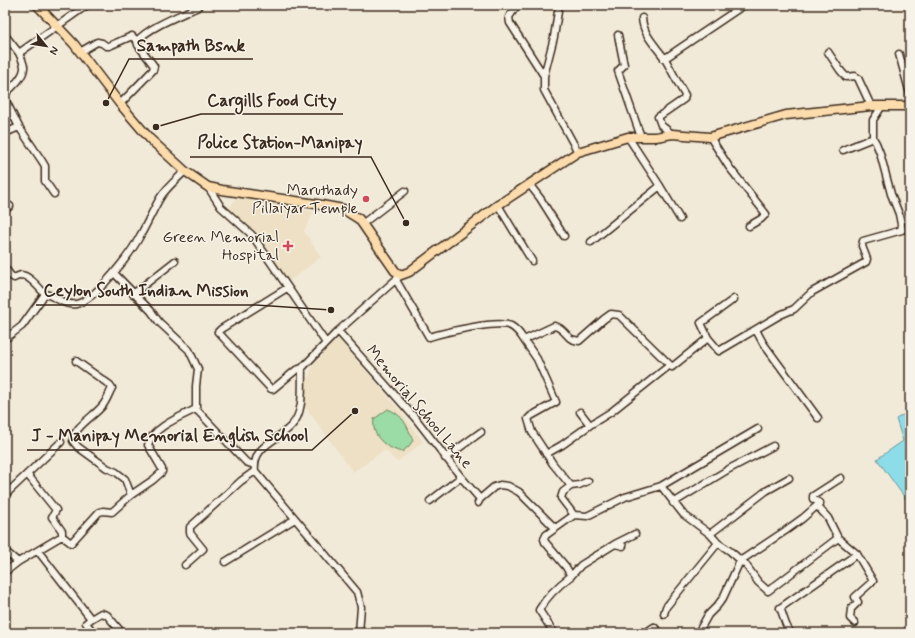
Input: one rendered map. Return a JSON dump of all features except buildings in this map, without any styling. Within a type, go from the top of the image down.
[{"type":"main road","points":[[37,5],[80,52],[120,104],[150,139],[185,172],[208,187],[342,209],[358,219],[399,277],[409,272],[430,257],[498,205],[578,152],[628,137],[656,137],[672,134],[710,136],[786,115],[871,106],[910,106]]},
{"type":"street","points":[[20,53],[87,5]]},
{"type":"street","points":[[518,5],[509,17],[510,23],[544,76]]},
{"type":"street","points":[[558,5],[554,37],[544,76],[544,90],[578,152]]},
{"type":"street","points":[[664,59],[744,5]]},
{"type":"street","points":[[138,40],[148,32],[171,19],[198,7]]},
{"type":"street","points":[[642,18],[642,26],[664,59],[685,95],[684,99],[658,117],[661,125],[672,134]]},
{"type":"street","points":[[5,35],[20,53],[24,68],[22,75],[5,93]]},
{"type":"street","points":[[618,35],[624,65],[618,71],[641,137]]},
{"type":"street","points":[[80,52],[97,42],[102,42],[106,46],[109,46],[132,36],[138,40],[138,44],[154,66],[153,70],[120,104]]},
{"type":"street","points":[[828,52],[846,77],[855,76],[858,78],[871,106]]},
{"type":"street","points":[[899,54],[910,94]]},
{"type":"street","points":[[5,99],[19,127],[42,161],[44,166],[45,181],[54,194]]},
{"type":"street","points":[[734,299],[701,323],[708,338],[720,351],[780,315],[794,309],[812,292],[866,262],[867,259],[862,246],[863,241],[902,230],[899,214],[891,194],[880,152],[873,138],[873,120],[882,106]]},
{"type":"street","points":[[5,133],[19,127]]},
{"type":"street","points":[[710,136],[729,167],[766,214],[761,219],[749,226]]},
{"type":"street","points":[[628,137],[680,219]]},
{"type":"street","points":[[843,150],[873,138]]},
{"type":"street","points":[[5,268],[14,278],[21,275],[25,276],[45,294],[64,303],[77,304],[96,293],[114,273],[140,237],[166,189],[185,172]]},
{"type":"street","points":[[529,184],[540,198],[564,236]]},
{"type":"street","points":[[591,242],[660,186]]},
{"type":"street","points":[[208,187],[221,207],[252,236],[326,343]]},
{"type":"street","points":[[362,224],[405,191]]},
{"type":"street","points":[[498,205],[532,261]]},
{"type":"street","points":[[134,294],[175,261]]},
{"type":"street","points":[[114,273],[151,310],[159,322],[190,350],[198,369],[196,409],[246,462],[254,468],[357,592],[361,606],[358,633]]},
{"type":"street","points":[[287,288],[218,332],[271,389],[273,389],[296,370],[302,368],[338,331],[399,277],[429,337],[487,325],[510,326],[519,331],[537,359],[556,402],[528,419],[532,432],[553,464],[571,486]]},
{"type":"street","points":[[5,339],[22,326],[45,294]]},
{"type":"street","points":[[524,340],[554,326],[558,326],[571,339],[580,341],[611,314],[619,315],[670,365]]},
{"type":"street","points":[[756,330],[763,343],[818,418]]},
{"type":"street","name":"Memorial School Lane","points":[[338,331],[416,419],[479,501],[494,487],[500,485],[508,486],[519,492],[555,528]]},
{"type":"street","points":[[546,454],[611,412],[670,365],[672,367],[708,338]]},
{"type":"street","points":[[76,361],[110,385],[112,388],[104,404],[78,429],[74,436],[74,441],[78,447],[125,479],[132,495]]},
{"type":"street","points":[[185,565],[203,549],[190,533],[190,527],[242,481],[254,468],[256,456],[268,443],[292,425],[300,410],[302,368]]},
{"type":"street","points":[[27,474],[56,510],[52,517],[62,532],[62,536],[74,545],[99,512],[112,512],[162,472],[148,445],[148,441],[162,426],[196,409]]},
{"type":"street","points":[[580,412],[590,425]]},
{"type":"street","points":[[571,576],[566,567],[545,542],[544,539],[546,535],[574,515],[587,516],[625,497],[661,486],[758,429]]},
{"type":"street","points":[[445,458],[481,432]]},
{"type":"street","points":[[5,495],[61,442]]},
{"type":"street","points":[[673,503],[729,469],[773,446]]},
{"type":"street","points":[[430,501],[461,477]]},
{"type":"street","points":[[710,534],[766,491],[789,478]]},
{"type":"street","points":[[820,503],[813,500],[813,496],[841,478]]},
{"type":"street","points":[[574,515],[566,506],[561,496],[563,492],[571,486],[579,485],[588,481]]},
{"type":"street","points":[[661,486],[683,514],[710,534],[718,543],[746,565],[758,582],[768,591],[838,538]]},
{"type":"street","points":[[820,503],[819,508],[828,518],[838,538],[857,554],[873,581],[855,596],[858,602],[851,609],[850,618],[855,623]]},
{"type":"street","points":[[698,633],[708,615],[723,598],[740,561],[803,518],[820,503]]},
{"type":"street","points":[[225,562],[295,519]]},
{"type":"street","points":[[554,633],[539,610],[544,602],[581,565],[615,544],[635,534]]},
{"type":"street","points":[[5,572],[18,562],[62,536]]},
{"type":"street","points":[[664,614],[666,607],[718,543]]},
{"type":"street","points":[[615,544],[622,546]]},
{"type":"street","points":[[5,551],[18,562]]},
{"type":"street","points":[[38,551],[91,619]]},
{"type":"street","points":[[791,633],[787,629],[785,618],[780,608],[857,554]]},
{"type":"street","points":[[94,633],[86,623],[101,613],[107,615],[122,633]]},
{"type":"street","points":[[645,633],[654,627],[660,633]]},
{"type":"shaded area","name":"Green Memorial Hospital","points":[[238,196],[314,212],[304,231],[321,257],[287,283],[228,210]]},
{"type":"shaded area","points":[[338,338],[406,418],[423,442],[397,462],[385,450],[353,472],[304,405],[306,383],[313,365]]},
{"type":"green space","points":[[388,409],[401,418],[413,440],[402,452],[385,445],[377,436],[375,431],[374,419]]},
{"type":"water","points":[[910,411],[910,505],[877,459],[903,441],[896,419]]},
{"type":"place","name":"Sampath Bsnk","points":[[106,103]]},
{"type":"place","name":"Cargills Food City","points":[[156,127]]},
{"type":"place","name":"Maruthady Pillaiyar Temple","points":[[366,199]]},
{"type":"place","name":"Police Station-Manipay","points":[[406,223]]},
{"type":"place","name":"Green Memorial Hospital","points":[[288,246]]},
{"type":"place","name":"Ceylon South Indian Mission","points":[[331,310]]},
{"type":"place","name":"J - Manipay Memorial English School","points":[[355,411]]}]
